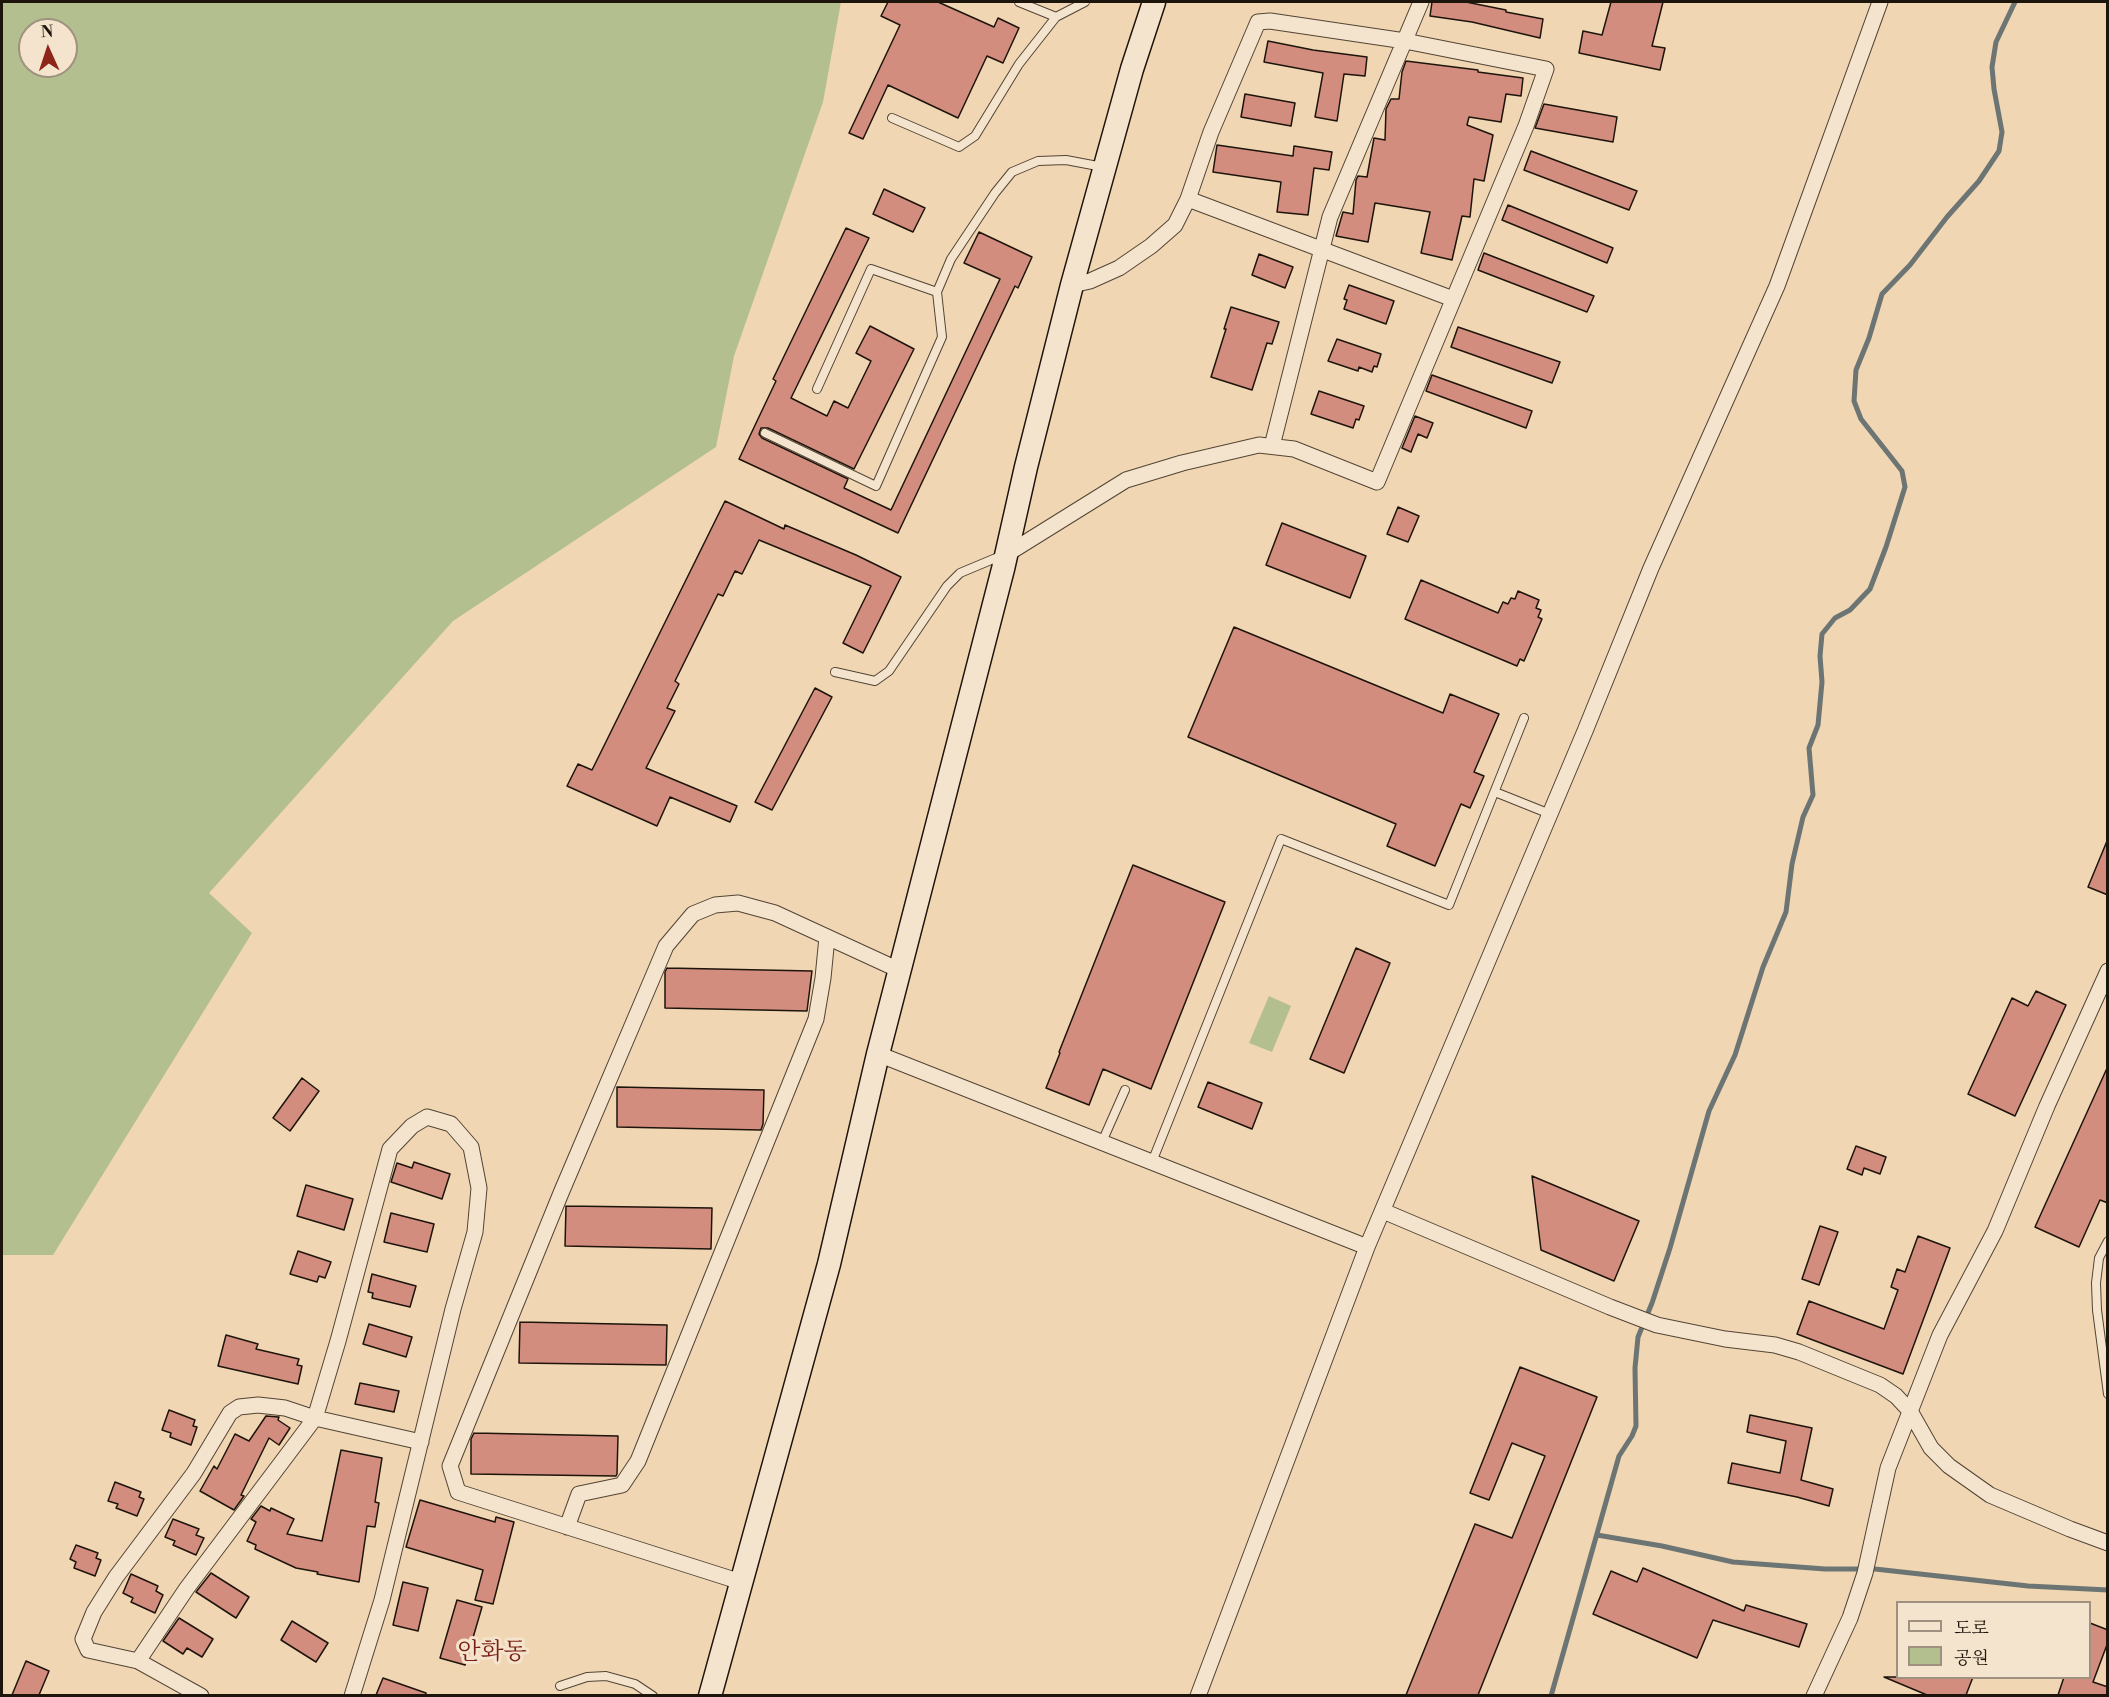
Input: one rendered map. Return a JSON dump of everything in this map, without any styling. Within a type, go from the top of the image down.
[{"type":"street","points":[[710,1695],[829,1264],[878,1054],[1007,554],[1072,285],[1132,69],[1154,2]]},
{"type":"street","points":[[1272,446],[1330,217],[1421,2]]},
{"type":"street","points":[[1198,1695],[1367,1247],[1651,568],[1777,286],[1880,2]]},
{"type":"street","points":[[1007,554],[1126,480],[1258,445],[1294,449],[1377,482],[1526,126],[1546,69],[1405,41],[1270,21],[1257,22],[1211,132],[1188,199],[1175,225],[1151,246],[1119,268],[1090,281],[1072,285]]},
{"type":"street","points":[[1188,199],[1453,299]]},
{"type":"street","points":[[741,1582],[458,1492],[450,1466],[561,1193],[666,946],[693,914],[715,905],[738,903],[775,913],[899,970]]},
{"type":"street","points":[[567,1527],[579,1494],[622,1485],[638,1461],[816,1019],[827,937]]},
{"type":"street","points":[[1814,1695],[1850,1618],[1865,1568],[1888,1468],[1940,1335],[1995,1231],[2047,1106],[2108,971]]},
{"type":"street","points":[[878,1054],[1367,1247]]},
{"type":"street","points":[[138,1661],[187,1588],[315,1418],[390,1149],[412,1126],[427,1117],[451,1124],[471,1147],[479,1188],[475,1232],[453,1309],[382,1599],[352,1695]]},
{"type":"street","points":[[1383,1211],[1633,1317],[1657,1325],[1725,1339],[1775,1345],[1799,1352],[1880,1385],[1896,1395],[1910,1411],[1931,1448],[1949,1466],[1990,1495],[2108,1543]]},
{"type":"street","points":[[201,1695],[138,1661],[88,1650],[83,1639],[94,1611],[116,1577],[194,1473],[230,1413],[239,1407],[258,1405],[285,1408],[315,1418],[422,1442]]},
{"type":"lane","points":[[1019,2],[1056,17]]},
{"type":"lane","points":[[892,118],[959,147],[975,136],[1019,64],[1056,17],[1085,2]]},
{"type":"lane","points":[[765,433],[876,486],[942,337],[937,292],[951,259],[995,193],[1012,172],[1038,161],[1066,160],[1105,167]]},
{"type":"lane","points":[[817,389],[871,269],[937,292]]},
{"type":"lane","points":[[835,672],[875,681],[889,671],[946,586],[960,573],[1007,554]]},
{"type":"lane","points":[[1152,1162],[1281,839],[1449,905],[1524,718]]},
{"type":"lane","points":[[1495,792],[1550,814]]},
{"type":"lane","points":[[1102,1142],[1125,1090]]},
{"type":"lane","points":[[2108,1240],[2099,1258],[2096,1283],[2097,1310],[2108,1394]]},
{"type":"lane","points":[[560,1686],[587,1677],[606,1676],[635,1684],[653,1695]]},
{"type":"green space","points":[[2,2],[841,2],[823,102],[734,356],[716,447],[453,621],[209,893],[252,933],[53,1255],[2,1255]]},
{"type":"green space","points":[[1269,996],[1291,1006],[1272,1052],[1249,1043]]},
{"type":"building","points":[[888,2],[938,2],[994,27],[998,18],[1019,28],[1003,63],[987,56],[958,118],[888,85],[863,139],[849,133],[900,25],[881,16]]},
{"type":"building","points":[[1432,2],[1466,2],[1543,19],[1540,38],[1472,22],[1430,16]]},
{"type":"building","points":[[1611,2],[1663,2],[1652,46],[1665,48],[1660,70],[1579,53],[1583,31],[1602,35]]},
{"type":"building","points":[[1268,41],[1367,57],[1365,76],[1344,74],[1337,121],[1315,117],[1323,73],[1264,62]]},
{"type":"building","points":[[1406,61],[1523,78],[1521,96],[1506,94],[1501,122],[1469,117],[1467,125],[1493,135],[1484,181],[1474,179],[1470,217],[1462,216],[1452,260],[1421,253],[1430,212],[1375,203],[1368,242],[1336,236],[1343,212],[1353,214],[1356,180],[1358,176],[1367,177],[1374,138],[1385,140],[1386,109],[1391,99],[1399,99],[1402,72]]},
{"type":"building","points":[[1245,94],[1295,103],[1291,126],[1241,117]]},
{"type":"building","points":[[1544,104],[1617,117],[1613,142],[1535,128]]},
{"type":"building","points":[[1217,145],[1293,156],[1294,146],[1332,152],[1329,170],[1314,168],[1308,215],[1277,212],[1281,182],[1213,172]]},
{"type":"building","points":[[1531,151],[1637,191],[1629,210],[1524,170]]},
{"type":"building","points":[[884,189],[925,208],[913,232],[873,214]]},
{"type":"building","points":[[1508,205],[1613,248],[1607,263],[1502,220]]},
{"type":"building","points":[[846,228],[869,238],[791,398],[827,416],[834,401],[848,408],[871,361],[856,353],[870,326],[914,349],[854,469],[768,428],[761,428],[759,434],[762,438],[848,479],[844,488],[891,510],[1000,279],[964,263],[979,232],[1032,257],[1018,288],[1015,286],[898,533],[739,459],[776,381],[773,379]]},
{"type":"building","points":[[1484,253],[1594,296],[1587,312],[1478,270]]},
{"type":"building","points":[[1259,254],[1293,267],[1285,288],[1252,275]]},
{"type":"building","points":[[1349,285],[1394,301],[1386,324],[1344,309],[1347,300],[1344,299]]},
{"type":"building","points":[[1231,307],[1279,322],[1272,344],[1267,343],[1252,390],[1211,377]]},
{"type":"building","points":[[1458,327],[1560,362],[1552,383],[1451,347]]},
{"type":"building","points":[[1337,339],[1381,354],[1377,367],[1374,366],[1372,372],[1359,367],[1358,371],[1328,361]]},
{"type":"building","points":[[1432,375],[1532,411],[1526,428],[1426,391]]},
{"type":"building","points":[[1319,391],[1364,406],[1353,428],[1311,414]]},
{"type":"building","points":[[1415,416],[1433,423],[1427,438],[1418,434],[1411,452],[1402,448]]},
{"type":"building","points":[[725,501],[784,529],[785,525],[856,555],[901,577],[863,653],[843,643],[871,586],[759,540],[742,574],[735,571],[723,596],[718,594],[675,681],[679,684],[667,708],[675,711],[646,768],[737,806],[730,822],[670,797],[657,826],[567,786],[578,764],[592,770]]},
{"type":"building","points":[[1398,507],[1419,516],[1408,542],[1387,534]]},
{"type":"building","points":[[1282,523],[1366,556],[1350,598],[1266,565]]},
{"type":"building","points":[[1421,580],[1498,613],[1503,602],[1508,604],[1511,598],[1515,599],[1518,591],[1539,600],[1536,608],[1541,610],[1538,617],[1542,619],[1524,661],[1520,659],[1517,666],[1405,619]]},
{"type":"building","points":[[1234,627],[1443,713],[1450,694],[1499,714],[1474,772],[1484,776],[1470,808],[1461,804],[1435,866],[1387,846],[1396,824],[1188,737]]},
{"type":"building","points":[[815,688],[832,697],[772,810],[755,802]]},
{"type":"building","points":[[2108,841],[2108,895],[2088,887]]},
{"type":"building","points":[[1133,865],[1225,902],[1151,1089],[1103,1069],[1089,1105],[1046,1088]]},
{"type":"building","points":[[1356,948],[1390,963],[1344,1073],[1310,1059]]},
{"type":"building","points":[[667,968],[812,971],[807,1011],[665,1008]]},
{"type":"building","points":[[2036,991],[2066,1005],[2015,1116],[1968,1094],[2012,998],[2028,1006]]},
{"type":"building","points":[[2108,1066],[2108,1203],[2100,1200],[2079,1247],[2035,1227]]},
{"type":"building","points":[[302,1078],[319,1091],[290,1131],[273,1118]]},
{"type":"building","points":[[1208,1082],[1262,1103],[1252,1129],[1198,1107]]},
{"type":"building","points":[[617,1087],[764,1090],[763,1124],[761,1130],[617,1127]]},
{"type":"building","points":[[1856,1146],[1886,1157],[1880,1174],[1864,1168],[1862,1175],[1847,1169]]},
{"type":"building","points":[[414,1162],[450,1174],[442,1199],[391,1182],[397,1163],[412,1168]]},
{"type":"building","points":[[1532,1176],[1639,1221],[1614,1281],[1541,1250]]},
{"type":"building","points":[[306,1185],[353,1199],[344,1230],[297,1216]]},
{"type":"building","points":[[566,1206],[712,1208],[711,1249],[565,1246]]},
{"type":"building","points":[[391,1213],[434,1224],[427,1252],[384,1242]]},
{"type":"building","points":[[1820,1226],[1838,1232],[1819,1285],[1802,1279]]},
{"type":"building","points":[[1918,1236],[1950,1248],[1903,1374],[1797,1334],[1809,1301],[1884,1329],[1898,1290],[1891,1287],[1897,1269],[1905,1272]]},
{"type":"building","points":[[298,1251],[331,1262],[325,1278],[319,1276],[317,1282],[290,1274]]},
{"type":"building","points":[[372,1274],[416,1286],[410,1307],[372,1298],[373,1293],[368,1292]]},
{"type":"building","points":[[520,1322],[667,1325],[666,1365],[519,1363]]},
{"type":"building","points":[[369,1324],[412,1337],[406,1357],[363,1344]]},
{"type":"building","points":[[226,1335],[258,1344],[256,1349],[299,1359],[297,1365],[302,1366],[298,1384],[218,1366]]},
{"type":"building","points":[[1520,1367],[1597,1397],[1478,1695],[1406,1695],[1475,1524],[1512,1538],[1545,1456],[1512,1443],[1489,1500],[1470,1493]]},
{"type":"building","points":[[360,1383],[399,1391],[394,1412],[355,1404]]},
{"type":"building","points":[[169,1410],[195,1420],[193,1426],[197,1427],[191,1445],[170,1437],[171,1433],[162,1430]]},
{"type":"building","points":[[1750,1415],[1812,1428],[1801,1480],[1833,1489],[1829,1506],[1728,1483],[1732,1463],[1780,1473],[1786,1441],[1747,1432]]},
{"type":"building","points":[[266,1416],[279,1417],[278,1420],[290,1428],[279,1445],[269,1438],[241,1495],[244,1496],[234,1510],[200,1491],[214,1466],[217,1469],[235,1434],[249,1441]]},
{"type":"building","points":[[474,1433],[618,1436],[617,1474],[616,1476],[471,1474],[471,1439]]},
{"type":"building","points":[[341,1450],[382,1458],[375,1502],[379,1503],[375,1527],[367,1526],[359,1582],[296,1568],[255,1549],[256,1545],[247,1541],[256,1522],[251,1519],[261,1506],[270,1511],[271,1508],[294,1519],[287,1534],[322,1541]]},
{"type":"building","points":[[115,1482],[141,1492],[139,1497],[144,1499],[137,1516],[116,1508],[118,1504],[108,1501]]},
{"type":"building","points":[[420,1500],[495,1522],[496,1517],[514,1522],[493,1604],[475,1600],[483,1570],[406,1547]]},
{"type":"building","points":[[173,1519],[199,1529],[196,1535],[204,1538],[196,1555],[173,1545],[175,1541],[165,1537]]},
{"type":"building","points":[[76,1545],[98,1553],[96,1558],[101,1560],[95,1576],[74,1568],[76,1562],[70,1559]]},
{"type":"building","points":[[1643,1568],[1744,1611],[1746,1605],[1807,1624],[1799,1647],[1713,1620],[1697,1658],[1593,1614],[1611,1571],[1637,1582]]},
{"type":"building","points":[[211,1573],[249,1597],[236,1618],[196,1592]]},
{"type":"building","points":[[131,1574],[158,1586],[156,1591],[163,1595],[155,1613],[131,1602],[133,1598],[123,1593]]},
{"type":"building","points":[[403,1582],[428,1588],[418,1631],[393,1625]]},
{"type":"building","points":[[457,1600],[482,1607],[465,1665],[440,1658]]},
{"type":"building","points":[[179,1618],[213,1639],[202,1657],[187,1648],[183,1654],[163,1641]]},
{"type":"building","points":[[292,1621],[328,1643],[316,1662],[281,1640]]},
{"type":"building","points":[[2091,1623],[2108,1630],[2108,1642],[2093,1682],[2108,1687],[2108,1695],[2058,1695],[2063,1679],[2091,1679]]},
{"type":"building","points":[[26,1661],[49,1671],[39,1695],[12,1695]]},
{"type":"building","points":[[1884,1677],[1972,1679],[1966,1695],[1927,1695]]},
{"type":"building","points":[[383,1678],[426,1693],[426,1695],[376,1695]]},
{"type":"waterway","points":[[1551,1696],[1619,1456],[1636,1426],[1635,1368],[1638,1337],[1670,1248],[1709,1111],[1735,1055],[1763,967],[1786,912],[1792,864],[1803,817],[1813,795],[1809,748],[1818,725],[1822,682],[1820,656],[1822,634],[1835,618],[1850,610],[1870,589],[1905,487],[1902,471],[1861,419],[1854,401],[1856,370],[1869,338],[1882,294],[1910,265],[1947,217],[1979,181],[1999,151],[2002,132],[1992,67],[1996,42],[2015,2]]},
{"type":"waterway","points":[[1597,1535],[1662,1546],[1733,1562],[1825,1569],[1875,1569],[2028,1586],[2108,1590]]},
{"type":"district","name":"안화동","points":[[492,1653]]}]
